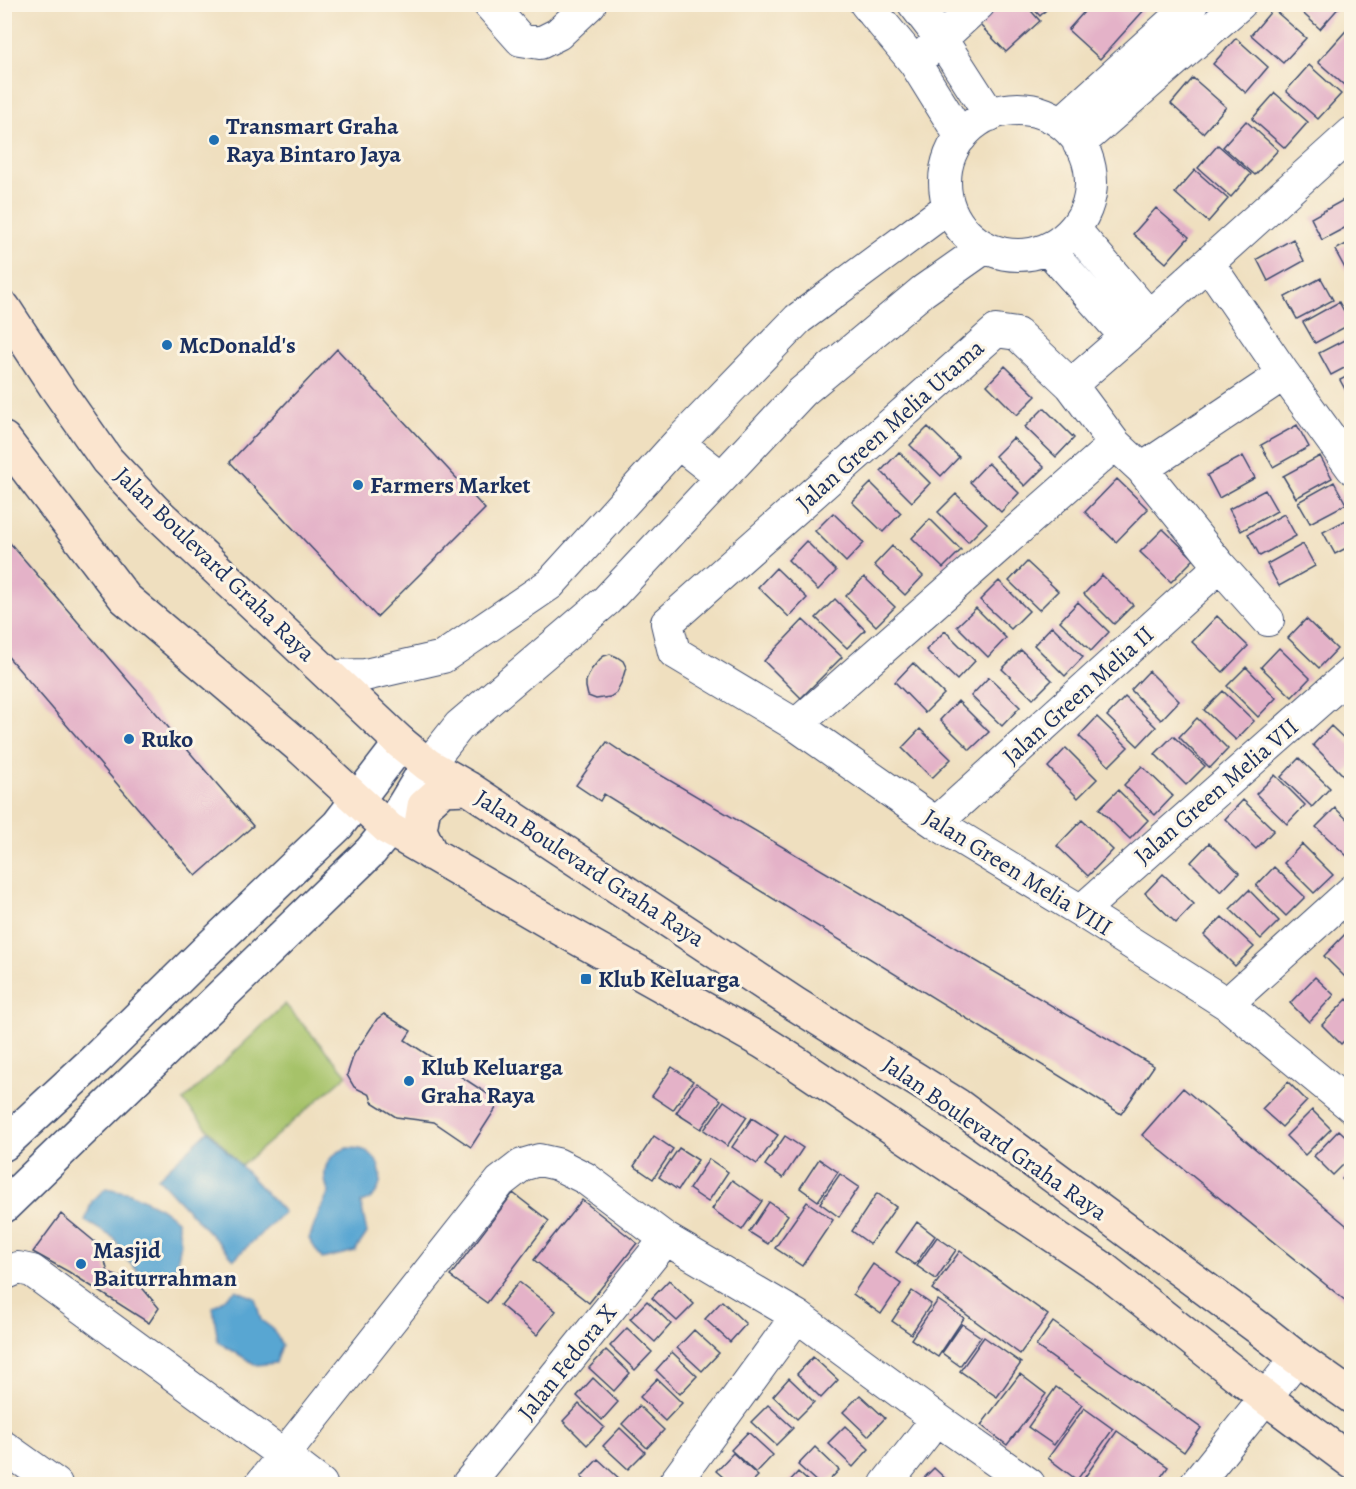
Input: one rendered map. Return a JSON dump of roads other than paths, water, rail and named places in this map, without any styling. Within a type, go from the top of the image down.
[{"type":"main road","name":"Jalan Boulevard Graha Raya","points":[[4,308],[107,460],[154,510],[401,743],[428,765],[468,788],[795,1004],[957,1105],[1352,1397]]},
{"type":"main road","name":"Jalan Boulevard Graha Raya","points":[[4,439],[125,598],[299,746],[389,829],[796,1063],[1102,1268],[1266,1398],[1352,1462]]},
{"type":"main road","points":[[431,854],[420,830],[424,806],[443,789],[468,788]]},
{"type":"street","points":[[489,4],[521,40],[540,43],[558,34],[590,4]]},
{"type":"street","points":[[866,4],[915,63],[961,137]]},
{"type":"street","points":[[914,4],[941,39],[990,115]]},
{"type":"street","points":[[915,63],[979,4]]},
{"type":"street","points":[[1070,133],[1192,4]]},
{"type":"street","points":[[1070,133],[1240,4]]},
{"type":"street","points":[[1008,110],[1026,110],[1044,114],[1070,133],[1088,165],[1090,188],[1086,210],[1074,229],[1048,249],[1016,256],[1000,254],[984,248],[957,224],[949,207],[945,189],[946,171],[951,153],[961,137],[974,124],[990,115],[1008,110]]},
{"type":"street","points":[[1071,385],[1349,142]]},
{"type":"street","points":[[332,676],[365,675],[443,657],[550,584],[678,443],[798,319],[949,207]]},
{"type":"street","points":[[1074,229],[1149,316]]},
{"type":"street","points":[[4,1206],[371,851],[389,829],[428,765],[459,726],[608,600],[802,392],[923,291],[984,248]]},
{"type":"street","points":[[1048,249],[1126,337]]},
{"type":"street","points":[[1208,263],[1352,468]]},
{"type":"street","name":"Jalan Green Melia Utama","points":[[674,652],[667,623],[996,331],[1017,334],[1071,385],[1115,444],[1142,469],[1220,566],[1268,620]]},
{"type":"street","points":[[1142,469],[1284,374]]},
{"type":"street","points":[[678,443],[721,477]]},
{"type":"street","points":[[796,725],[1115,444]]},
{"type":"street","name":"Jalan Green Melia II","points":[[936,823],[1220,566]]},
{"type":"street","name":"Jalan Green Melia VIII","points":[[674,652],[796,725],[936,823],[1081,911],[1227,1004],[1352,1107]]},
{"type":"street","name":"Jalan Green Melia VII","points":[[1081,911],[1352,672]]},
{"type":"street","points":[[4,1144],[97,1058],[338,825],[401,743]]},
{"type":"street","points":[[1227,1004],[1350,895]]},
{"type":"street","points":[[261,1485],[500,1182],[522,1165],[539,1160],[557,1164],[585,1178],[666,1239],[797,1316],[1029,1485]]},
{"type":"street","name":"Jalan Fedora X","points":[[468,1485],[666,1239]]},
{"type":"street","points":[[4,1274],[18,1268],[32,1271],[321,1485]]},
{"type":"street","points":[[674,1485],[797,1316]]},
{"type":"street","points":[[1197,1485],[1297,1358]]},
{"type":"street","points":[[886,1485],[937,1419]]},
{"type":"street","points":[[4,1447],[56,1485]]},
{"type":"water","points":[[208,1131],[284,1212],[234,1259],[158,1178]]},
{"type":"water","points":[[347,1148],[361,1149],[372,1155],[379,1167],[379,1188],[370,1199],[361,1203],[367,1233],[355,1251],[322,1259],[309,1239],[329,1193],[325,1178],[326,1166],[334,1155]]},
{"type":"water","points":[[106,1188],[130,1193],[160,1208],[177,1220],[181,1243],[171,1278],[161,1284],[143,1276],[126,1259],[114,1238],[85,1221],[92,1201]]},
{"type":"water","points":[[236,1290],[255,1298],[261,1320],[273,1329],[282,1345],[276,1363],[256,1365],[218,1342],[213,1307]]},
{"type":"place","name":"Transmart Graha Raya Bintaro Jaya","points":[[214,140]]},
{"type":"place","name":"McDonald's","points":[[167,345]]},
{"type":"place","name":"Farmers Market","points":[[358,485]]},
{"type":"place","name":"Ruko","points":[[129,739]]},
{"type":"place","name":"Klub Keluarga","points":[[586,979]]},
{"type":"place","name":"Klub Keluarga Graha Raya","points":[[409,1081]]},
{"type":"place","name":"Masjid Baiturrahman","points":[[81,1264]]}]
